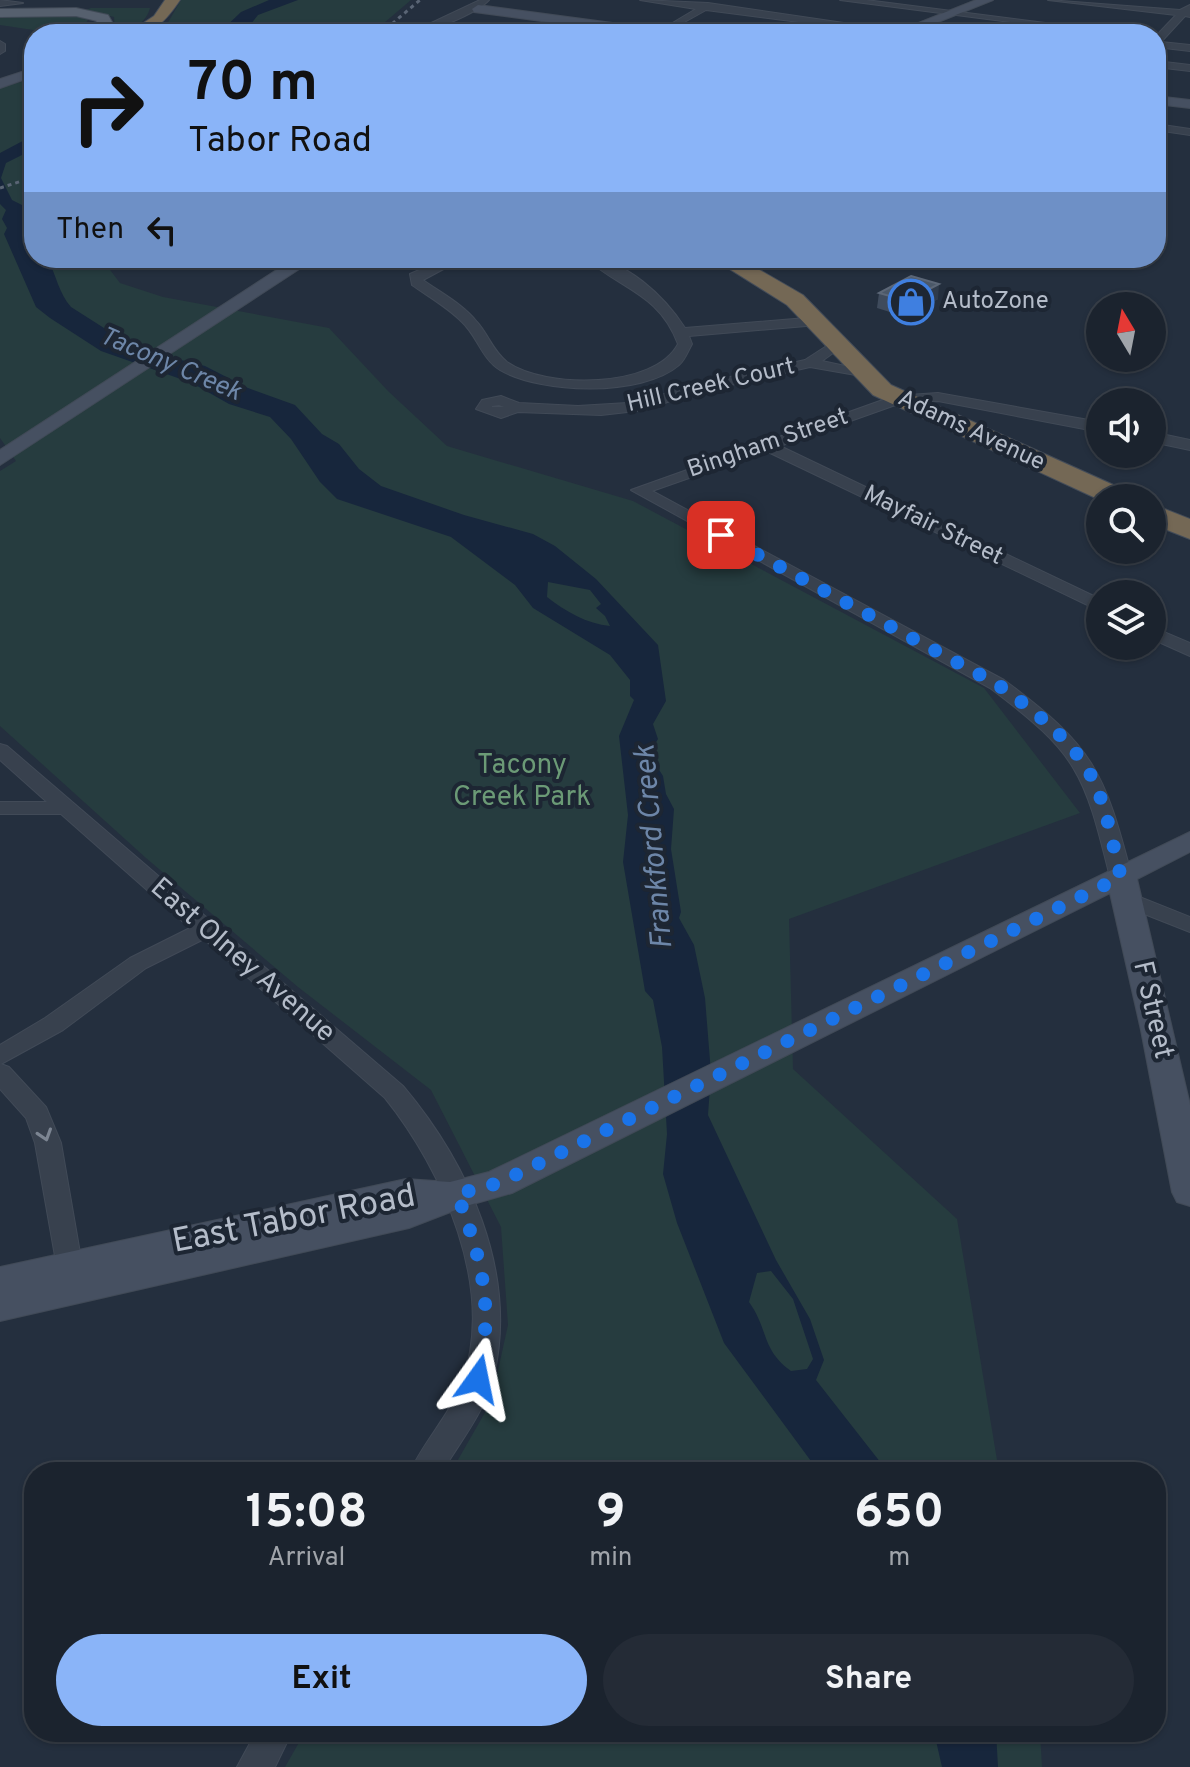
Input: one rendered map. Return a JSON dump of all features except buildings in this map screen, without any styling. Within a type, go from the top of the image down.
[{"type":"highway","points":[[152,24],[171,3]]},
{"type":"highway","points":[[159,24],[171,3]]},
{"type":"highway","name":"Adams Avenue","points":[[740,268],[795,300],[871,378],[899,399],[942,404],[1093,484]]},
{"type":"highway","points":[[1166,519],[1190,530]]},
{"type":"main road","points":[[0,13],[88,15],[96,24]]},
{"type":"street","points":[[644,0],[832,24]]},
{"type":"street","points":[[675,24],[720,0]]},
{"type":"street","points":[[844,0],[1044,24]]},
{"type":"street","points":[[926,24],[987,0]]},
{"type":"street","points":[[1052,0],[1186,13]]},
{"type":"street","points":[[0,3],[19,3]]},
{"type":"street","points":[[433,24],[481,4],[603,24]]},
{"type":"street","points":[[1167,29],[1186,13],[1190,5]]},
{"type":"street","points":[[1167,29],[1178,30]]},
{"type":"street","points":[[1166,42],[1190,48]]},
{"type":"street","points":[[0,44],[0,51]]},
{"type":"street","points":[[1166,65],[1190,68]]},
{"type":"street","points":[[0,84],[24,76]]},
{"type":"street","points":[[1166,101],[1190,104]]},
{"type":"street","points":[[1166,128],[1190,132]]},
{"type":"street","points":[[0,459],[292,268]]},
{"type":"street","points":[[435,268],[415,277],[417,282],[469,321],[495,361],[508,370],[539,380],[601,384],[650,375],[681,357],[685,344],[682,332],[639,286],[609,268]]},
{"type":"street","points":[[682,332],[818,321]]},
{"type":"street","name":"Hill Creek Court","points":[[516,407],[622,408],[667,401],[682,392],[810,363],[839,342]]},
{"type":"street","name":"Hill Creek Court","points":[[810,363],[871,378],[942,404],[1086,425]]},
{"type":"street","points":[[650,375],[682,392]]},
{"type":"street","name":"Bingham Street","points":[[899,399],[639,490],[997,684],[1033,711],[1063,738],[1096,784],[1124,888]]},
{"type":"street","points":[[1166,440],[1190,445]]},
{"type":"street","name":"Mayfair Street","points":[[766,445],[1086,599]]},
{"type":"street","points":[[1166,639],[1190,650]]},
{"type":"street","name":"East Olney Avenue","points":[[0,750],[394,1092],[418,1118],[457,1194]]},
{"type":"street","points":[[0,808],[65,808]]},
{"type":"street","name":"East Tabor Road","points":[[0,1282],[70,1278],[409,1214],[457,1194],[499,1183],[716,1074],[1124,888],[1190,841]]},
{"type":"street","points":[[1124,888],[1190,925]]},
{"type":"street","name":"F Street","points":[[1124,888],[1189,1179]]},
{"type":"street","points":[[0,1056],[54,1024],[138,963],[204,930]]},
{"type":"street","points":[[0,1073],[37,1114],[48,1143],[70,1278]]},
{"type":"street","points":[[431,1462],[478,1379],[487,1336],[477,1245],[457,1194]]},
{"type":"street","name":"East Tabor Road","points":[[0,1305],[70,1278]]},
{"type":"street","points":[[255,1767],[269,1742]]},
{"type":"green space","points":[[181,0],[411,0],[383,24],[167,24]]},
{"type":"green space","points":[[150,8],[139,24],[114,24],[114,17],[86,10]]},
{"type":"green space","points":[[0,16],[82,17],[88,20],[85,24],[24,24],[24,29],[0,25]]},
{"type":"green space","name":"Tacony Creek Park","points":[[24,81],[24,268],[109,268],[120,283],[163,297],[329,328],[388,391],[447,446],[633,501],[984,688],[1080,813],[789,919],[793,1069],[957,1219],[997,1462],[457,1462],[491,1402],[508,1325],[501,1227],[431,1090],[298,987],[146,858],[0,726],[0,471],[16,461],[0,438],[0,88]]},
{"type":"green space","points":[[299,1742],[1041,1742],[1042,1767],[285,1767]]},
{"type":"water","points":[[269,0],[298,0],[258,15],[251,24],[228,24],[241,12]]},
{"type":"water","points":[[24,140],[24,154],[6,163],[1,178],[12,200],[24,206],[24,268],[51,268],[71,307],[137,349],[205,366],[248,388],[295,405],[322,434],[339,444],[359,469],[381,486],[464,515],[533,534],[555,546],[596,579],[658,645],[666,701],[653,724],[658,739],[649,754],[663,776],[666,794],[674,809],[671,849],[681,912],[679,918],[694,945],[705,998],[711,1073],[708,1115],[776,1260],[810,1319],[824,1360],[816,1380],[880,1462],[812,1462],[724,1343],[677,1223],[663,1174],[667,1134],[662,1047],[653,1000],[645,991],[623,862],[628,815],[619,736],[634,700],[630,696],[630,680],[610,655],[533,608],[515,585],[451,537],[337,499],[320,482],[291,439],[270,417],[229,404],[192,383],[101,351],[50,318],[36,307],[4,234],[7,228],[2,219],[6,210],[0,204],[0,153]],"holes":[[[548,582],[590,590],[601,604],[596,608],[610,626],[585,620],[547,597]],[[771,1271],[793,1299],[813,1359],[807,1369],[791,1371],[770,1347],[749,1302],[757,1273]]]},
{"type":"water","points":[[936,1742],[997,1742],[998,1767],[942,1767]]},
{"type":"railway","points":[[392,24],[420,0]]},
{"type":"railway","points":[[0,188],[24,180]]},
{"type":"place","name":"AutoZone","points":[[911,302]]},
{"type":"route","points":[[478,1379],[487,1336],[486,1307],[477,1245],[457,1194],[499,1183],[1121,877],[1096,784],[1063,738],[1033,711],[997,684],[721,535]]},
{"type":"water label","name":"Tacony Creek","points":[[170,365]]},
{"type":"water label","name":"Frankford Creek","points":[[655,847]]}]
